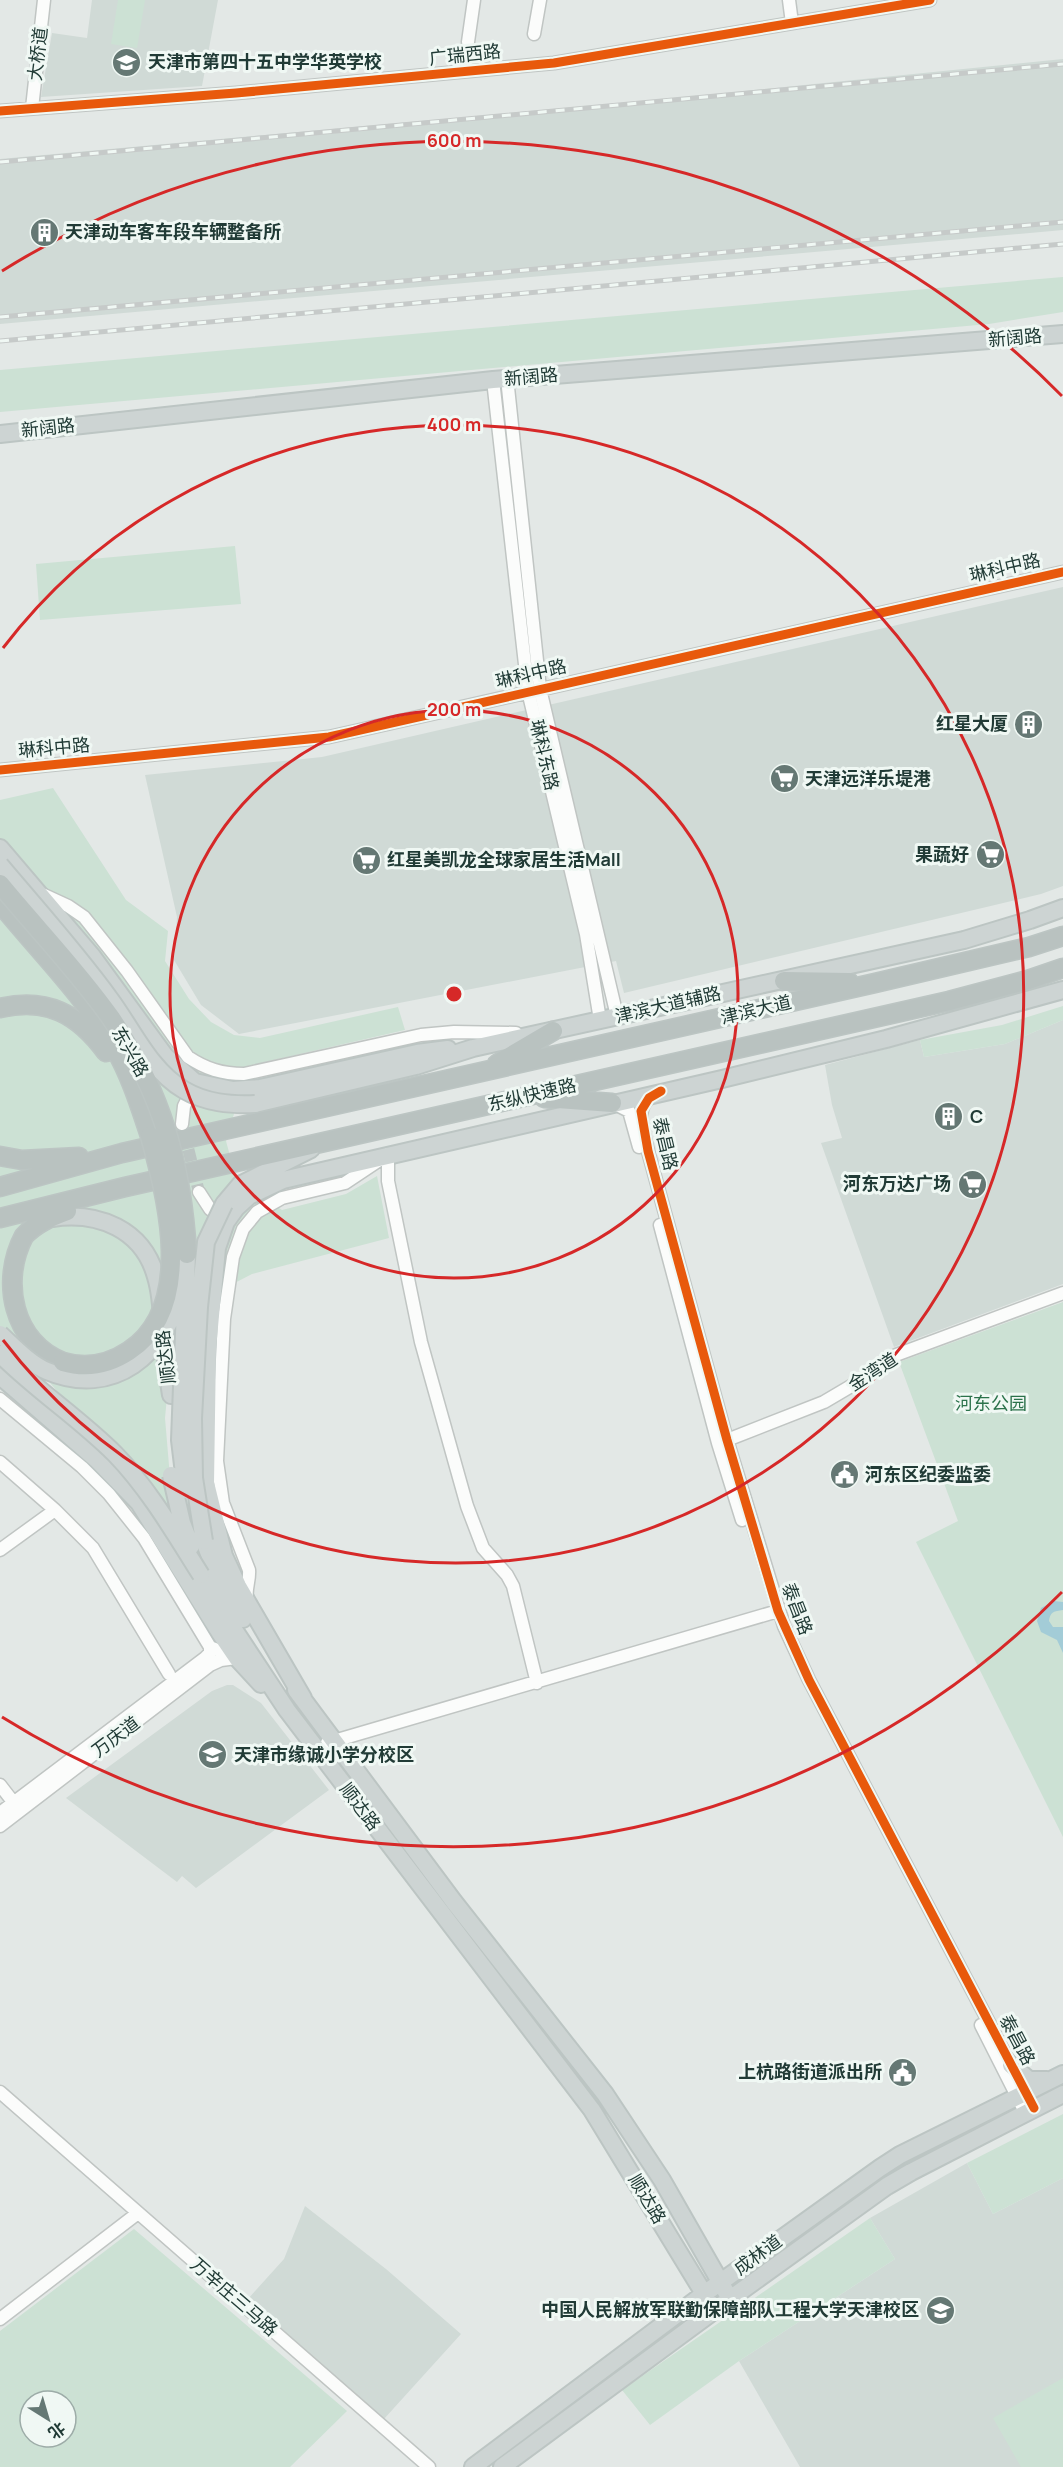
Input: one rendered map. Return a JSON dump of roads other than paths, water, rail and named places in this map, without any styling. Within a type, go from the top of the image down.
[{"type":"highway","name":"东兴路","points":[[0,884],[91,992],[111,1019],[149,1083],[178,1168],[185,1217],[187,1254]]},
{"type":"highway","name":"东兴路","points":[[0,903],[76,993],[105,1032],[124,1066],[150,1136],[165,1192],[171,1265],[157,1323],[137,1346],[111,1361],[94,1366],[76,1366],[39,1350],[19,1330],[11,1316],[4,1282],[8,1262],[15,1246],[33,1227],[46,1219]]},
{"type":"highway","points":[[1029,947],[1063,930]]},
{"type":"highway","points":[[1029,947],[1063,936]]},
{"type":"highway","name":"津滨大道","points":[[483,1072],[1029,947]]},
{"type":"highway","name":"东纵快速路","points":[[0,1218],[125,1187],[949,1001],[1063,968]]},
{"type":"highway","points":[[784,981],[875,983]]},
{"type":"highway","points":[[0,1008],[35,1004],[56,1009],[76,1020],[109,1057],[150,1136]]},
{"type":"highway","points":[[483,1072],[553,1031]]},
{"type":"highway","name":"东纵快速路","points":[[0,1187],[122,1153],[483,1072]]},
{"type":"highway","points":[[524,1097],[612,1103]]},
{"type":"highway","points":[[0,1156],[35,1160],[122,1153]]},
{"type":"highway","points":[[46,1219],[125,1187]]},
{"type":"main road","name":"新阔路","points":[[0,434],[500,379],[1063,334]]},
{"type":"main road","points":[[0,848],[92,956],[165,1056],[195,1082],[233,1090],[260,1088],[417,1053],[472,1048]]},
{"type":"main road","points":[[0,865],[74,951],[112,1001],[152,1061],[172,1082],[200,1098],[235,1104],[255,1104],[416,1066],[472,1048]]},
{"type":"main road","name":"津滨大道","points":[[784,981],[964,940],[1063,908]]},
{"type":"main road","name":"津滨大道辅路","points":[[472,1048],[784,981]]},
{"type":"main road","points":[[303,1698],[250,1610],[224,1556],[206,1483],[208,1349],[217,1248],[226,1222],[249,1196],[273,1184],[388,1154],[886,1039],[1063,990]]},
{"type":"main road","points":[[204,1541],[194,1466],[192,1418],[199,1307],[206,1242],[224,1203],[240,1185],[322,1143]]},
{"type":"main road","name":"顺达路","points":[[46,1219],[72,1216],[100,1219],[123,1229],[142,1248],[153,1266],[159,1289],[171,1395],[171,1476],[182,1523],[201,1575],[251,1656],[314,1747],[592,2110],[714,2310]]},
{"type":"main road","points":[[0,1334],[45,1371],[77,1379],[97,1378],[118,1373],[137,1363],[150,1352],[169,1327],[177,1303],[187,1254]]},
{"type":"main road","name":"顺达路","points":[[187,1254],[180,1440],[182,1468],[192,1516],[251,1656],[303,1698],[454,1902],[604,2094],[662,2180],[730,2299]]},
{"type":"main road","points":[[0,1354],[21,1375],[115,1454],[135,1477],[201,1575]]},
{"type":"main road","points":[[0,1376],[97,1460],[145,1512],[202,1606],[251,1656]]},
{"type":"main road","points":[[1011,2065],[1029,2080],[1057,2077]]},
{"type":"main road","name":"成林道","points":[[473,2467],[704,2294],[880,2168],[1057,2077]]},
{"type":"main road","name":"成林道","points":[[502,2467],[714,2310],[887,2186],[1063,2094]]},
{"type":"street","name":"大桥道","points":[[32,108],[44,0]]},
{"type":"street","points":[[468,42],[474,0]]},
{"type":"street","points":[[534,34],[540,0]]},
{"type":"street","points":[[789,0],[792,24]]},
{"type":"street","name":"广瑞西路","points":[[0,111],[236,93],[554,63],[930,0]]},
{"type":"street","name":"琳科东路","points":[[500,379],[535,693],[586,934],[600,1020]]},
{"type":"street","name":"琳科中路","points":[[0,774],[312,745],[1063,572]]},
{"type":"street","name":"琳科中路","points":[[0,770],[329,737],[1063,577]]},
{"type":"street","name":"琳科东路","points":[[535,693],[617,1016]]},
{"type":"street","points":[[39,893],[68,906],[84,917],[127,971],[188,1057],[220,1073],[244,1074],[421,1035],[454,1032],[553,1031]]},
{"type":"street","points":[[182,1124],[184,1106],[195,1082]]},
{"type":"street","name":"泰昌路","points":[[661,1091],[643,1104],[641,1118],[723,1442]]},
{"type":"street","name":"泰昌路","points":[[612,1103],[623,1106],[632,1117],[723,1442],[775,1612],[806,1689],[1030,2110]]},
{"type":"street","points":[[250,1610],[245,1591],[250,1577],[249,1570],[223,1503],[217,1461],[224,1319],[233,1257],[243,1229],[257,1212],[282,1198],[345,1183],[388,1154]]},
{"type":"street","points":[[388,1154],[388,1181],[421,1342],[467,1506],[483,1548],[507,1575],[513,1586],[537,1683]]},
{"type":"street","points":[[200,1192],[210,1209],[226,1222]]},
{"type":"street","name":"金湾道","points":[[723,1442],[824,1402],[863,1379],[896,1355],[1063,1293]]},
{"type":"street","points":[[0,1399],[82,1467],[109,1494],[144,1538],[210,1647],[251,1656]]},
{"type":"street","points":[[0,1462],[55,1510],[93,1548],[169,1674]]},
{"type":"street","points":[[145,1512],[206,1483]]},
{"type":"street","points":[[0,1550],[55,1510]]},
{"type":"street","points":[[314,1747],[775,1612]]},
{"type":"street","name":"泰昌路","points":[[775,1612],[1011,2065],[1021,2094]]},
{"type":"street","name":"万庆道","points":[[0,1826],[17,1806],[205,1658],[210,1653],[210,1647]]},
{"type":"street","name":"万庆道","points":[[0,1812],[17,1806],[210,1665],[221,1660],[251,1656]]},
{"type":"street","points":[[0,1785],[17,1806]]},
{"type":"street","name":"万辛庄三马路","points":[[0,2092],[429,2467]]},
{"type":"street","points":[[0,2319],[138,2213]]},
{"type":"water","points":[[1054,1601],[1063,1602],[1063,1610],[1053,1612],[1049,1621],[1053,1627],[1063,1627],[1063,1653],[1057,1640],[1041,1632],[1037,1621],[1041,1608]]},
{"type":"tunnel","points":[[184,1132],[199,1192]]},
{"type":"railway","points":[[0,162],[1063,64]]},
{"type":"railway","points":[[0,317],[1063,222]]},
{"type":"railway","points":[[0,341],[1063,244]]},
{"type":"place","name":"天津市第四十五中学华英学校","points":[[127,62]]},
{"type":"place","name":"天津动车客车段车辆整备所","points":[[44,232]]},
{"type":"place","name":"红星大厦","points":[[1029,724]]},
{"type":"place","name":"天津远洋乐堤港","points":[[784,779]]},
{"type":"place","name":"果蔬好","points":[[990,855]]},
{"type":"place","name":"红星美凯龙全球家居生活Mall","points":[[366,860]]},
{"type":"place","name":"C","points":[[949,1117]]},
{"type":"place","name":"河东万达广场","points":[[972,1184]]},
{"type":"place","name":"河东区纪委监委","points":[[844,1475]]},
{"type":"place","name":"天津市缘诚小学分校区","points":[[213,1755]]},
{"type":"place","name":"上杭路街道派出所","points":[[903,2072]]},
{"type":"place","name":"中国人民解放军联勤保障部队工程大学天津校区","points":[[940,2310]]},
{"type":"park label","name":"河东公园","points":[[991,1404]]}]
